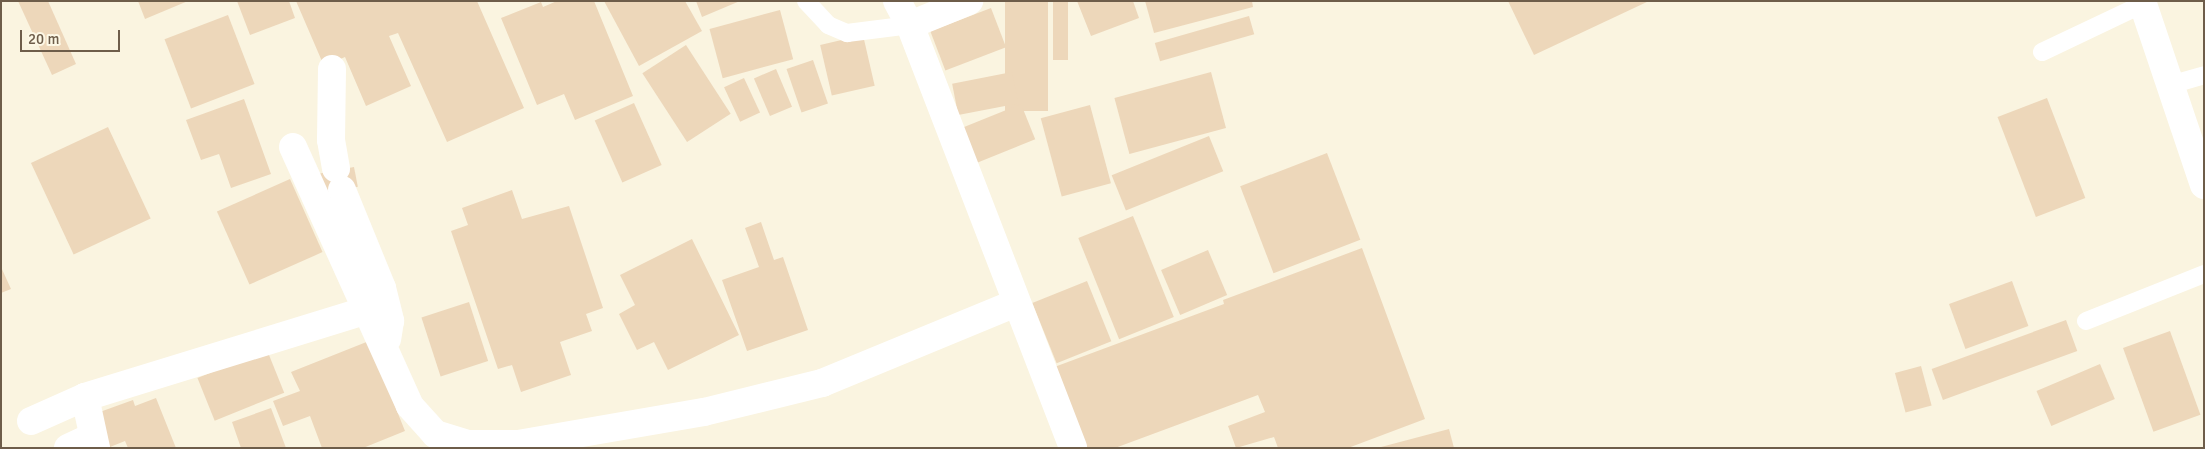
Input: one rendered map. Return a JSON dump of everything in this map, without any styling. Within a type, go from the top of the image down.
[{"type":"street","points":[[897,1],[910,25],[1073,448]]},
{"type":"street","points":[[910,25],[969,1]]},
{"type":"street","points":[[2142,2],[2204,185]]},
{"type":"street","points":[[332,69],[331,140],[339,180],[382,288],[390,321],[386,350]]},
{"type":"street","points":[[293,147],[410,406],[435,434],[468,444],[518,444],[704,412],[822,383],[1016,303]]},
{"type":"street","points":[[32,420],[85,397],[368,310]]},
{"type":"street","points":[[85,397],[85,444]]},
{"type":"lane","points":[[806,1],[828,25],[847,33],[910,25]]},
{"type":"lane","points":[[2042,52],[2142,2]]},
{"type":"lane","points":[[2170,84],[2204,75]]},
{"type":"lane","points":[[2086,321],[2204,274]]},
{"type":"building","points":[[18,1],[48,1],[76,64],[52,75]]},
{"type":"building","points":[[138,1],[188,1],[145,19]]},
{"type":"building","points":[[237,1],[289,1],[295,18],[250,35]]},
{"type":"building","points":[[296,1],[477,1],[524,108],[447,142],[398,33],[389,36],[411,86],[366,106],[345,57],[324,66]]},
{"type":"building","points":[[557,1],[594,1],[633,96],[575,120],[564,94],[537,105],[501,18],[541,2],[543,7]]},
{"type":"building","points":[[604,1],[685,1],[702,31],[639,66]]},
{"type":"building","points":[[696,1],[740,1],[702,17]]},
{"type":"building","points":[[1005,1],[1048,1],[1048,111],[1005,111]]},
{"type":"building","points":[[1053,1],[1068,1],[1068,60],[1053,60]]},
{"type":"building","points":[[1077,1],[1133,1],[1139,18],[1091,36]]},
{"type":"building","points":[[1145,1],[1252,1],[1253,7],[1154,33]]},
{"type":"building","points":[[1508,1],[1649,1],[1534,55]]},
{"type":"building","points":[[991,8],[1006,47],[945,71],[930,31]]},
{"type":"building","points":[[780,10],[793,59],[723,78],[709,29]]},
{"type":"building","points":[[228,15],[255,84],[191,108],[165,39]]},
{"type":"building","points":[[1249,16],[1254,34],[1160,61],[1155,43]]},
{"type":"building","points":[[863,35],[875,86],[832,96],[820,45]]},
{"type":"building","points":[[686,45],[731,114],[687,142],[642,73]]},
{"type":"building","points":[[813,60],[828,103],[802,113],[787,69]]},
{"type":"building","points":[[776,69],[792,107],[770,116],[754,78]]},
{"type":"building","points":[[1012,72],[1018,103],[958,115],[952,84]]},
{"type":"building","points":[[1211,72],[1226,128],[1129,154],[1114,98]]},
{"type":"building","points":[[744,78],[760,112],[740,122],[724,87]]},
{"type":"building","points":[[2047,98],[2085,198],[2036,217],[1998,117]]},
{"type":"building","points":[[244,99],[271,174],[231,188],[219,154],[201,160],[186,120]]},
{"type":"building","points":[[634,103],[662,165],[622,183],[595,120]]},
{"type":"building","points":[[1021,104],[1035,139],[974,164],[960,129]]},
{"type":"building","points":[[1090,105],[1111,183],[1062,196],[1041,118]]},
{"type":"building","points":[[108,127],[151,219],[74,254],[31,163]]},
{"type":"building","points":[[1209,136],[1223,171],[1126,211],[1112,175]]},
{"type":"building","points":[[1327,153],[1360,240],[1274,273],[1240,186]]},
{"type":"building","points":[[354,167],[358,187],[322,194],[319,174]]},
{"type":"building","points":[[290,179],[323,252],[249,285],[217,212]]},
{"type":"building","points":[[512,190],[522,219],[569,206],[603,308],[586,314],[592,331],[560,342],[571,375],[521,392],[512,365],[498,369],[451,231],[468,225],[462,208]]},
{"type":"building","points":[[1133,216],[1174,317],[1119,339],[1078,238]]},
{"type":"building","points":[[761,222],[774,260],[783,257],[808,330],[747,351],[722,280],[759,267],[745,228]]},
{"type":"building","points":[[692,239],[739,335],[668,370],[654,342],[637,350],[619,314],[635,305],[620,275]]},
{"type":"building","points":[[1362,248],[1425,419],[1348,448],[1278,448],[1274,437],[1236,448],[1228,426],[1265,412],[1258,395],[1115,448],[1078,448],[1049,369],[1224,304],[1223,300]]},
{"type":"building","points":[[1208,250],[1227,295],[1180,315],[1161,270]]},
{"type":"building","points":[[1,267],[11,289],[1,293]]},
{"type":"building","points":[[1087,281],[1111,341],[1057,363],[1032,303]]},
{"type":"building","points":[[2012,281],[2028,326],[1965,349],[1949,304]]},
{"type":"building","points":[[469,302],[488,361],[441,376],[421,317]]},
{"type":"building","points":[[2066,320],[2077,351],[1943,400],[1932,369]]},
{"type":"building","points":[[2170,331],[2200,415],[2153,432],[2123,348]]},
{"type":"building","points":[[369,341],[405,431],[363,448],[322,448],[310,416],[283,426],[273,401],[300,391],[291,372]]},
{"type":"building","points":[[267,350],[284,393],[215,421],[197,378]]},
{"type":"building","points":[[2100,364],[2115,399],[2051,426],[2036,391]]},
{"type":"building","points":[[1921,366],[1932,406],[1906,413],[1895,373]]},
{"type":"building","points":[[156,398],[176,448],[128,448],[125,441],[110,447],[97,413],[133,400],[135,406]]},
{"type":"building","points":[[271,408],[286,448],[241,448],[232,422]]},
{"type":"building","points":[[1449,429],[1454,448],[1381,448],[1381,447]]}]
